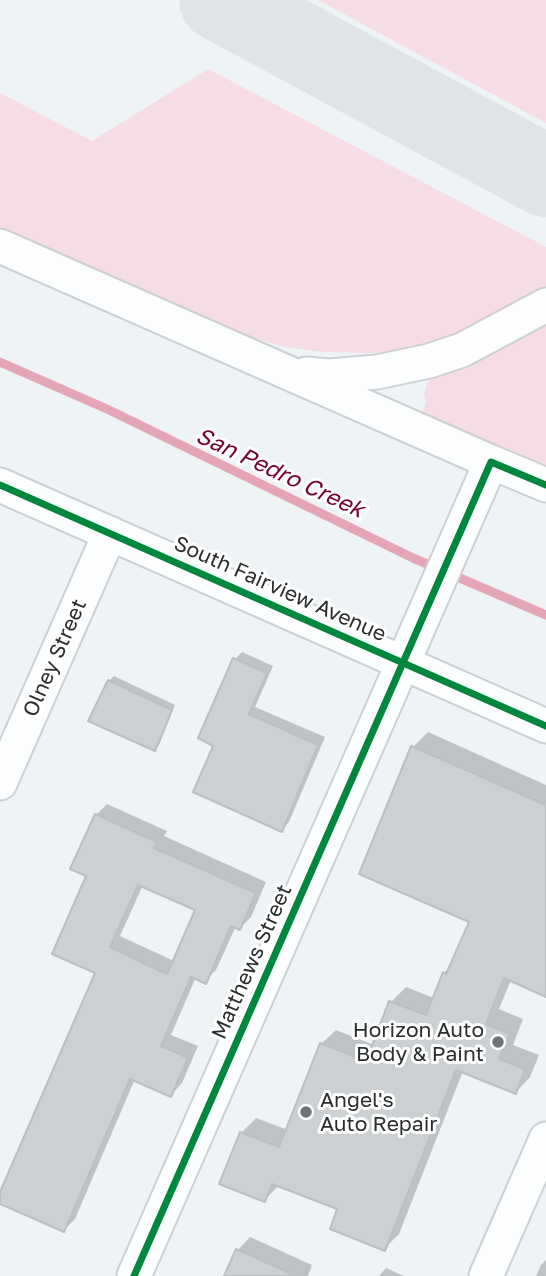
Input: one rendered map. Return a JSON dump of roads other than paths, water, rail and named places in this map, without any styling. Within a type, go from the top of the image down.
[{"type":"street","points":[[0,246],[546,485]]},
{"type":"street","points":[[286,372],[341,375],[377,372],[429,361],[462,350],[546,305]]},
{"type":"street","name":"Matthews Street","points":[[134,1276],[491,462]]},
{"type":"street","name":"South Fairview Avenue","points":[[0,485],[546,726]]},
{"type":"street","name":"Olney Street","points":[[0,783],[110,533]]},
{"type":"street","points":[[485,1276],[546,1139]]},
{"type":"waterway","name":"San Pedro Creek","points":[[0,362],[107,409],[413,558],[546,615]]},
{"type":"place","name":"Horizon Auto Body & Paint","points":[[498,1042]]},
{"type":"place","name":"Angel's Auto Repair","points":[[306,1112]]}]
